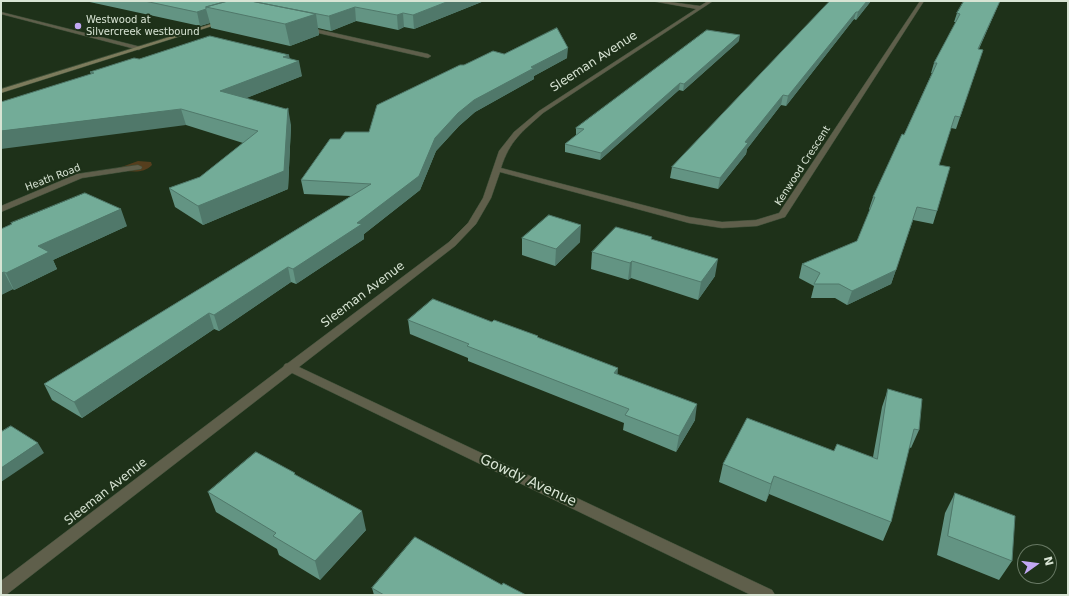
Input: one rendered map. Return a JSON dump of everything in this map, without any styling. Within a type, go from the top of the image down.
[{"type":"main road","points":[[1,91],[228,21]]},
{"type":"street","points":[[654,1],[701,8]]},
{"type":"street","name":"Sleeman Avenue","points":[[1,590],[452,244],[472,224],[487,198],[503,151],[516,133],[541,112],[711,1]]},
{"type":"street","name":"Kenwood Crescent","points":[[497,169],[689,220],[722,225],[757,223],[782,216],[922,1]]},
{"type":"street","points":[[1,13],[139,48]]},
{"type":"street","points":[[301,28],[428,56]]},
{"type":"street","name":"Heath Road","points":[[1,209],[80,176],[138,167]]},
{"type":"street","name":"Gowdy Avenue","points":[[290,367],[767,595]]},
{"type":"shaded area","points":[[138,161],[151,162],[152,165],[139,171],[116,169]]},
{"type":"building","points":[[145,1],[228,1],[206,7],[206,9],[197,12]]},
{"type":"building","points":[[228,1],[251,1],[316,14],[285,24],[206,7]]},
{"type":"building","points":[[251,1],[449,1],[413,15],[403,13],[397,15],[355,7],[329,16]]},
{"type":"building","points":[[830,1],[867,1],[858,12],[856,12],[788,96],[783,95],[745,142],[748,143],[720,178],[672,167]]},
{"type":"building","points":[[964,1],[1000,1],[978,49],[983,50],[960,117],[955,116],[939,165],[950,167],[937,211],[917,207],[896,270],[852,291],[839,284],[814,284],[820,273],[802,264],[857,241],[875,197],[873,197],[902,134],[904,135],[937,63],[934,63],[960,14],[957,13]]},
{"type":"building","points":[[557,28],[568,48],[531,67],[534,68],[474,100],[458,113],[435,138],[419,176],[357,223],[362,224],[293,269],[288,267],[214,315],[209,313],[74,402],[44,384],[371,184],[301,180],[330,139],[340,139],[345,132],[369,132],[377,105],[460,65],[464,65],[493,51],[504,54]]},
{"type":"building","points":[[707,30],[740,35],[684,84],[680,83],[601,153],[565,144],[584,129],[576,128]]},
{"type":"building","points":[[210,36],[289,55],[283,57],[299,61],[220,91],[286,109],[288,108],[284,171],[198,206],[169,188],[200,177],[258,131],[181,109],[1,131],[1,102],[94,73],[90,72],[134,58],[139,59]]},
{"type":"building","points":[[85,193],[121,209],[38,246],[49,252],[6,273],[1,273],[1,229],[12,224],[11,223]]},
{"type":"building","points":[[549,215],[581,225],[556,249],[522,238]]},
{"type":"building","points":[[616,227],[652,237],[651,239],[718,259],[701,282],[632,261],[630,263],[592,252]]},
{"type":"building","points":[[433,299],[492,322],[494,320],[538,336],[537,337],[618,368],[614,373],[697,404],[679,436],[625,415],[629,409],[467,346],[469,344],[408,320]]},
{"type":"building","points":[[888,389],[922,399],[919,430],[914,429],[891,522],[774,476],[771,484],[723,464],[747,418],[834,451],[837,444],[877,459]]},
{"type":"building","points":[[11,426],[38,443],[1,468],[1,432]]},
{"type":"building","points":[[256,452],[362,511],[315,561],[273,536],[276,533],[208,492]]},
{"type":"building","points":[[955,493],[1015,516],[1012,561],[948,536]]},
{"type":"building","points":[[415,537],[502,585],[503,583],[526,595],[384,595],[372,588]]},
{"type":"place","name":"Westwood at Silvercreek westbound","points":[[78,26]]}]
